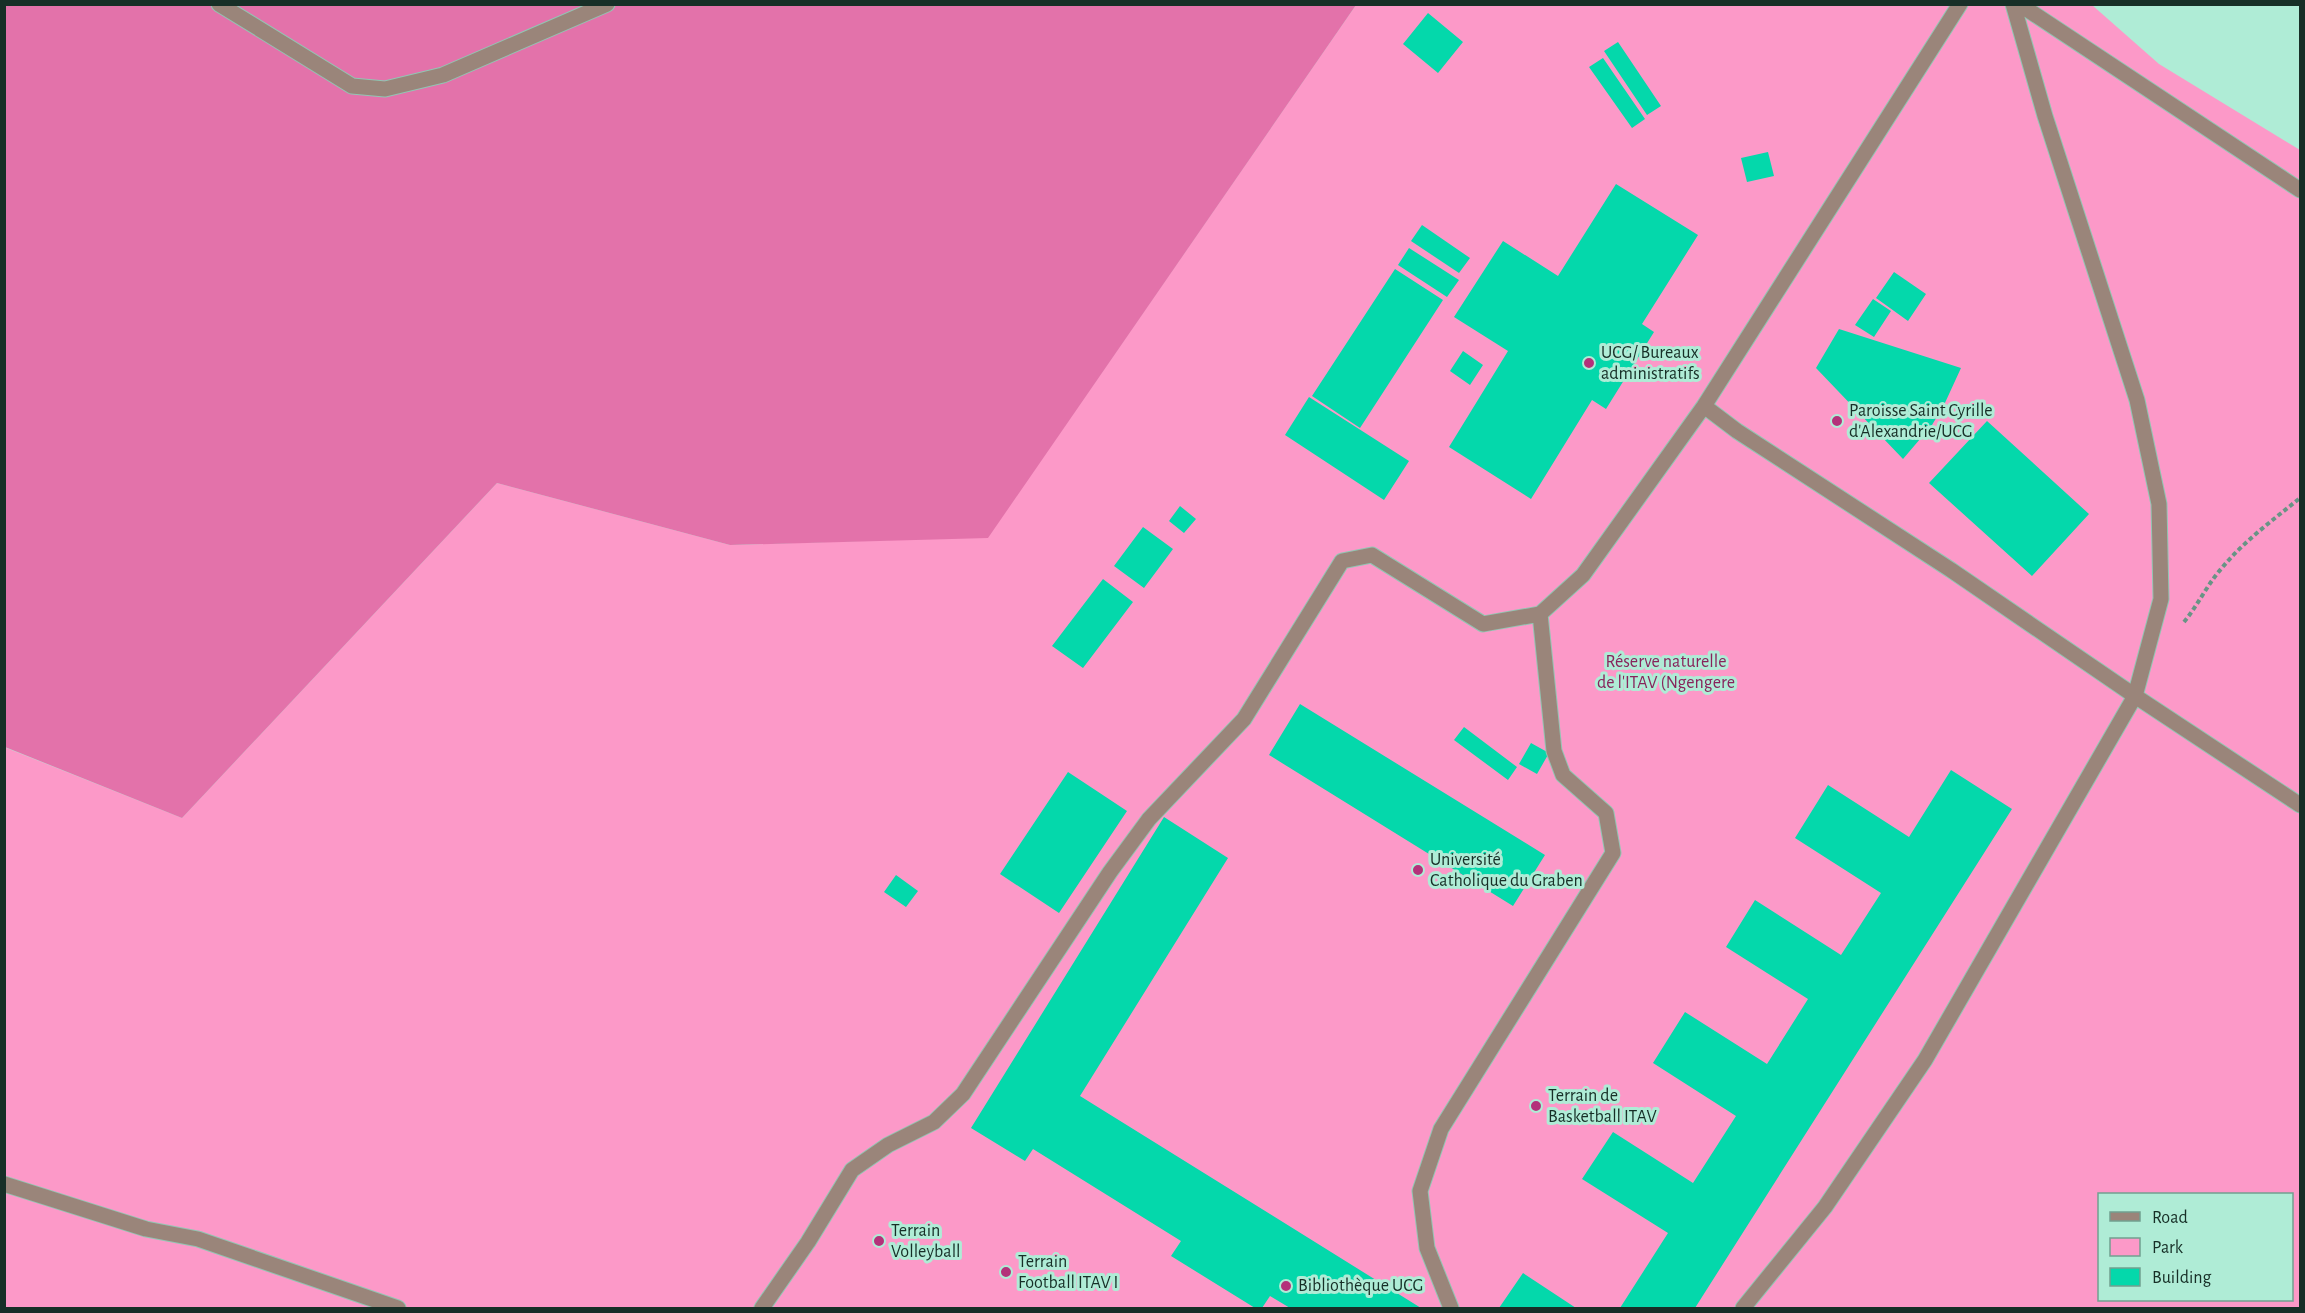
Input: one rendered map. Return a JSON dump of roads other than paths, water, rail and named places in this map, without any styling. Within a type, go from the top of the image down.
[{"type":"street","points":[[219,4],[352,86],[385,89],[443,75],[607,4]]},
{"type":"street","points":[[762,1308],[808,1242],[852,1170],[888,1145],[934,1122],[963,1094],[1110,872],[1149,819],[1244,719],[1342,561],[1372,555],[1483,624],[1540,614],[1583,575],[1704,406],[1960,4]]},
{"type":"street","points":[[1743,1308],[1825,1207],[1925,1060],[2135,696],[2161,599],[2159,504],[2137,400],[2045,116],[2013,4]]},
{"type":"street","points":[[2019,4],[2301,190]]},
{"type":"street","points":[[1704,406],[1737,431],[1951,570],[2135,696],[2301,805]]},
{"type":"street","points":[[1451,1308],[1427,1248],[1420,1191],[1441,1129],[1613,853],[1606,813],[1563,776],[1554,751],[1540,614]]},
{"type":"street","points":[[4,1184],[146,1229],[198,1239],[398,1308]]},
{"type":"place","name":"UCG/ Bureaux administratifs","points":[[1589,363]]},
{"type":"place","name":"Paroisse Saint Cyrille d'Alexandrie/UCG","points":[[1837,421]]},
{"type":"place","name":"Université Catholique du Graben","points":[[1418,870]]},
{"type":"place","name":"Terrain de Basketball ITAV","points":[[1536,1106]]},
{"type":"place","name":"Terrain Volleyball","points":[[879,1241]]},
{"type":"place","name":"Terrain Football ITAV I","points":[[1006,1272]]},
{"type":"place","name":"Bibliothèque UCG","points":[[1286,1286]]},
{"type":"park label","name":"Réserve naturelle de l'ITAV (Ngengere","points":[[1666,672]]}]
